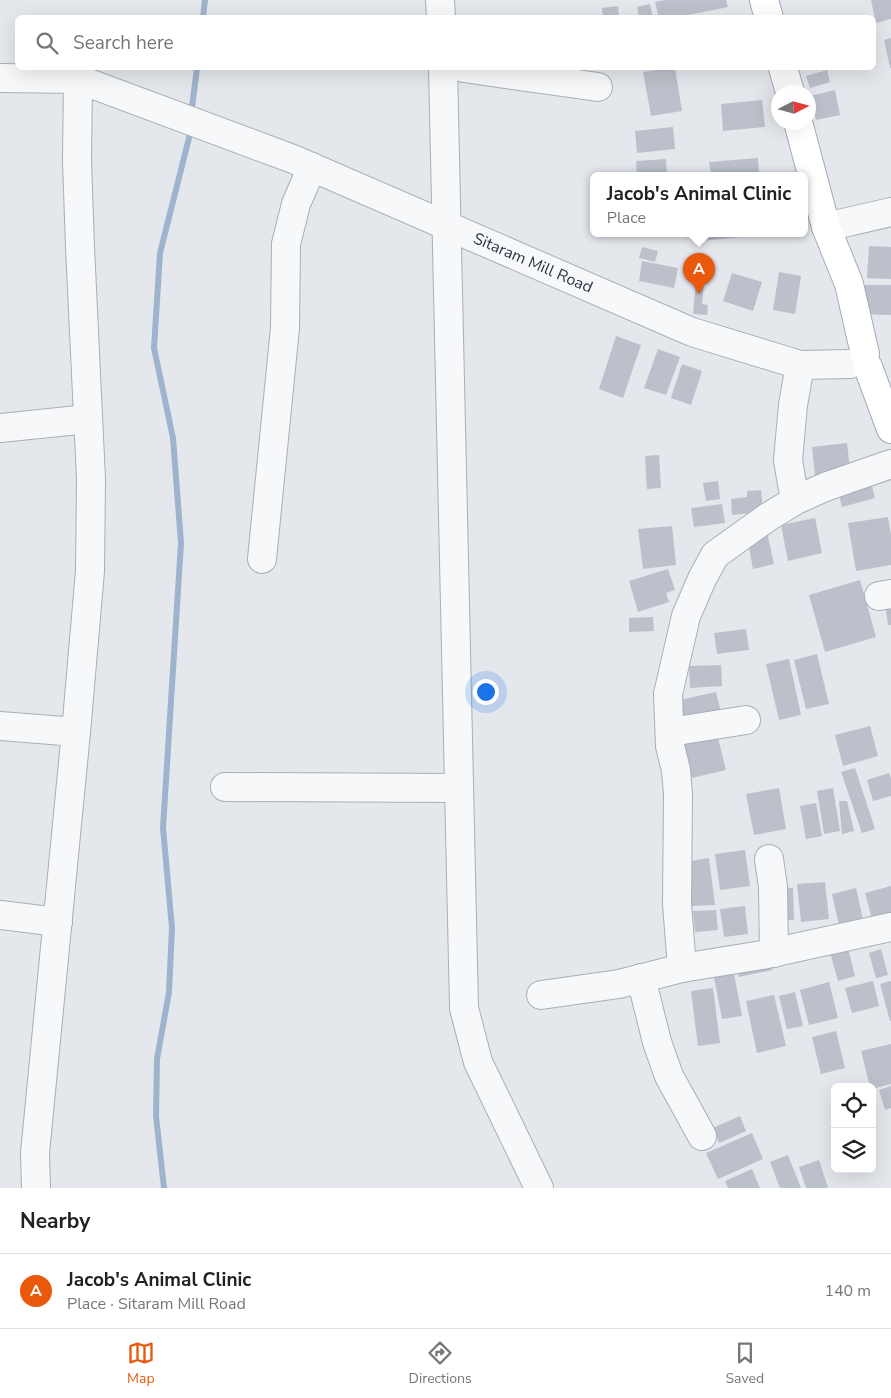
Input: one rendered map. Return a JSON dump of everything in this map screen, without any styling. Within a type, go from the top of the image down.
[{"type":"main road","points":[[764,0],[768,15]]},
{"type":"main road","points":[[784,70],[788,85]]},
{"type":"main road","points":[[800,130],[826,227],[849,284],[858,362],[891,429]]},
{"type":"street","points":[[440,0],[441,15]]},
{"type":"street","points":[[442,70],[464,1008],[478,1062],[539,1188]]},
{"type":"street","points":[[478,70],[598,87]]},
{"type":"street","name":"Sitaram Mill Road","points":[[0,78],[78,79],[223,132],[312,167],[692,332],[800,365],[858,362]]},
{"type":"street","points":[[36,1188],[35,1153],[90,571],[91,478],[78,190],[78,79]]},
{"type":"street","points":[[262,559],[284,328],[286,244],[296,204],[312,167]]},
{"type":"street","points":[[826,227],[891,212]]},
{"type":"street","points":[[796,500],[788,460],[793,405],[800,365]]},
{"type":"street","points":[[0,428],[88,419]]},
{"type":"street","points":[[682,968],[677,904],[678,794],[676,770],[670,746],[668,694],[686,616],[715,555],[768,517],[796,500],[826,487],[891,464]]},
{"type":"street","points":[[670,732],[746,720]]},
{"type":"street","points":[[0,726],[76,732]]},
{"type":"street","points":[[225,786],[459,788]]},
{"type":"street","points":[[769,859],[773,887],[774,953]]},
{"type":"street","points":[[0,915],[58,922]]},
{"type":"street","points":[[541,996],[618,984],[682,968],[774,953],[891,927]]},
{"type":"street","points":[[641,978],[657,1042],[668,1076],[702,1136]]},
{"type":"building","points":[[665,0],[726,0],[728,7],[688,15],[658,15],[655,2]]},
{"type":"building","points":[[871,0],[891,0],[891,19],[876,23],[876,15],[874,15]]},
{"type":"building","points":[[650,4],[652,15],[638,15],[637,7]]},
{"type":"building","points":[[618,6],[619,15],[603,15],[602,8]]},
{"type":"building","points":[[891,38],[891,68],[890,68],[884,40]]},
{"type":"building","points":[[675,70],[682,111],[651,116],[643,72]]},
{"type":"building","points":[[827,70],[830,82],[816,86],[809,85],[806,76]]},
{"type":"building","points":[[835,90],[840,115],[816,120],[816,95]]},
{"type":"building","points":[[762,100],[765,127],[723,131],[721,104]]},
{"type":"building","points":[[673,127],[675,149],[637,153],[635,131]]},
{"type":"building","points":[[758,158],[759,172],[711,172],[709,162]]},
{"type":"building","points":[[666,159],[667,172],[637,172],[636,161]]},
{"type":"building","points":[[700,237],[741,237],[700,241]]},
{"type":"building","points":[[869,246],[891,247],[891,279],[867,278]]},
{"type":"building","points":[[642,247],[658,251],[655,262],[639,258]]},
{"type":"building","points":[[642,261],[678,268],[674,288],[639,281]]},
{"type":"building","points":[[697,268],[709,269],[708,284],[704,283],[702,304],[708,305],[707,315],[693,314]]},
{"type":"building","points":[[779,272],[801,276],[795,314],[773,310]]},
{"type":"building","points":[[732,273],[762,282],[753,311],[723,301]]},
{"type":"building","points":[[859,285],[891,285],[891,315],[859,314]]},
{"type":"building","points":[[616,336],[641,345],[623,398],[599,389]]},
{"type":"building","points":[[658,349],[680,357],[666,395],[644,388]]},
{"type":"building","points":[[682,364],[702,371],[691,405],[671,398]]},
{"type":"building","points":[[847,443],[850,470],[815,475],[812,447]]},
{"type":"building","points":[[659,455],[661,488],[647,489],[645,456]]},
{"type":"building","points":[[870,478],[875,498],[842,507],[837,487]]},
{"type":"building","points":[[718,481],[720,499],[706,501],[703,483]]},
{"type":"building","points":[[761,490],[763,512],[732,515],[731,499],[747,497],[747,491]]},
{"type":"building","points":[[722,504],[725,523],[694,527],[691,508]]},
{"type":"building","points":[[888,517],[891,535],[891,565],[856,571],[848,523]]},
{"type":"building","points":[[815,518],[822,553],[788,561],[781,525]]},
{"type":"building","points":[[672,526],[676,565],[643,569],[638,529]]},
{"type":"building","points":[[767,532],[774,564],[753,569],[747,536]]},
{"type":"building","points":[[668,569],[675,590],[666,593],[669,602],[638,612],[629,581]]},
{"type":"building","points":[[860,580],[876,637],[825,652],[809,595]]},
{"type":"building","points":[[891,604],[891,625],[888,625],[885,605]]},
{"type":"building","points":[[653,617],[654,631],[629,632],[629,618]]},
{"type":"building","points":[[746,629],[749,650],[717,654],[714,633]]},
{"type":"building","points":[[817,654],[829,704],[806,709],[794,660]]},
{"type":"building","points":[[789,659],[801,715],[779,720],[766,664]]},
{"type":"building","points":[[721,665],[722,686],[690,688],[689,666]]},
{"type":"building","points":[[716,692],[722,717],[680,726],[675,701]]},
{"type":"building","points":[[870,726],[878,756],[843,766],[835,735]]},
{"type":"building","points":[[716,730],[726,770],[692,778],[682,735]]},
{"type":"building","points":[[855,768],[875,829],[862,833],[841,772]]},
{"type":"building","points":[[889,773],[891,796],[873,801],[867,780]]},
{"type":"building","points":[[779,788],[786,829],[754,835],[746,794]]},
{"type":"building","points":[[833,788],[840,831],[824,834],[817,791]]},
{"type":"building","points":[[839,801],[847,801],[854,831],[842,834]]},
{"type":"building","points":[[816,803],[822,836],[806,839],[800,806]]},
{"type":"building","points":[[745,850],[750,886],[720,890],[715,854]]},
{"type":"building","points":[[709,858],[715,905],[690,906],[686,862]]},
{"type":"building","points":[[825,882],[829,919],[801,922],[797,884]]},
{"type":"building","points":[[891,886],[891,914],[872,919],[865,893]]},
{"type":"building","points":[[779,888],[793,888],[794,920],[780,920]]},
{"type":"building","points":[[856,888],[863,920],[839,925],[832,894]]},
{"type":"building","points":[[745,906],[748,934],[724,937],[720,909]]},
{"type":"building","points":[[716,910],[718,930],[695,932],[693,911]]},
{"type":"building","points":[[847,944],[855,976],[838,981],[829,949]]},
{"type":"building","points":[[881,949],[888,975],[876,978],[869,953]]},
{"type":"building","points":[[768,958],[773,970],[738,977],[739,966]]},
{"type":"building","points":[[732,963],[742,1016],[722,1019],[712,967]]},
{"type":"building","points":[[873,981],[879,1006],[852,1013],[845,988]]},
{"type":"building","points":[[891,981],[891,1021],[890,1021],[880,984]]},
{"type":"building","points":[[829,982],[838,1018],[809,1025],[800,990]]},
{"type":"building","points":[[713,988],[720,1043],[698,1046],[691,991]]},
{"type":"building","points":[[795,992],[803,1026],[787,1029],[779,996]]},
{"type":"building","points":[[774,995],[786,1046],[757,1053],[746,1001]]},
{"type":"building","points":[[836,1031],[845,1068],[821,1074],[812,1037]]},
{"type":"building","points":[[891,1044],[891,1084],[876,1088],[876,1083],[869,1083],[861,1051]]},
{"type":"building","points":[[891,1086],[891,1108],[885,1110],[879,1090]]},
{"type":"building","points":[[740,1116],[746,1131],[719,1143],[713,1128]]},
{"type":"building","points":[[752,1133],[763,1159],[718,1179],[706,1153]]},
{"type":"building","points":[[788,1155],[801,1188],[780,1188],[770,1162]]},
{"type":"building","points":[[819,1160],[828,1188],[806,1188],[799,1167]]},
{"type":"building","points":[[752,1169],[760,1188],[728,1188],[725,1181]]},
{"type":"waterway","points":[[203,15],[205,0]]},
{"type":"waterway","points":[[191,115],[197,70]]},
{"type":"waterway","points":[[164,1188],[156,1116],[157,1059],[169,992],[172,928],[163,828],[181,543],[173,438],[154,348],[160,253],[190,128]]},
{"type":"place","name":"Jacob's Animal Clinic","points":[[699,294]]}]
